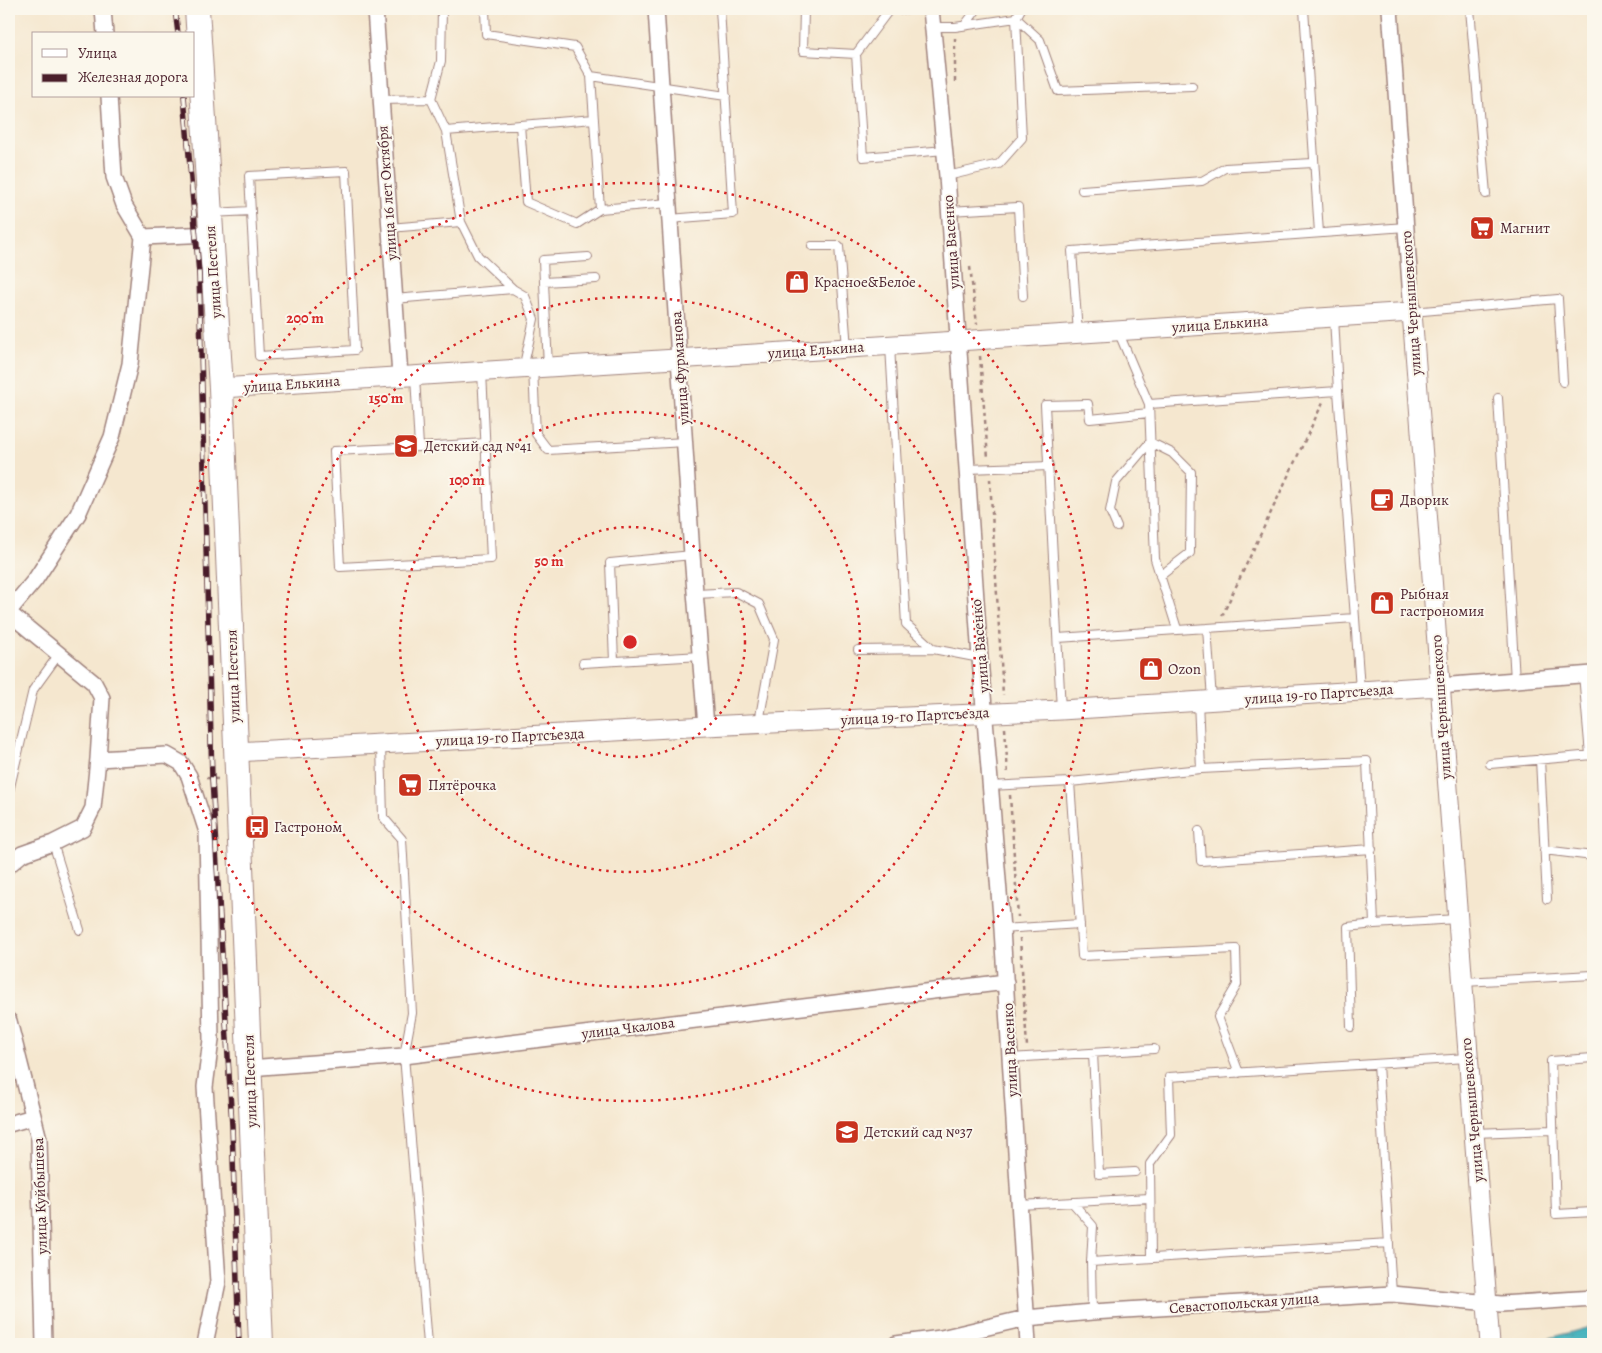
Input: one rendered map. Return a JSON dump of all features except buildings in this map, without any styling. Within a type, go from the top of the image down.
[{"type":"main road","name":"улица Пестеля","points":[[197,9],[221,388],[261,1344]]},
{"type":"street","points":[[103,9],[105,32]]},
{"type":"street","name":"улица 16 лет Октября","points":[[375,9],[394,299],[407,376]]},
{"type":"street","name":"улица Фурманова","points":[[656,9],[692,555],[706,726]]},
{"type":"street","name":"улица Васенко","points":[[931,9],[945,150],[980,658],[986,713],[1006,982],[1028,1344]]},
{"type":"street","name":"улица Чернышевского","points":[[1390,9],[1439,686],[1490,1344]]},
{"type":"street","points":[[9,865],[22,854],[53,843],[83,828],[93,808],[102,698],[94,683],[9,612],[35,580],[78,514],[112,436],[130,364],[143,237],[124,205],[114,178],[109,98]]},
{"type":"street","points":[[143,237],[210,224]]},
{"type":"street","name":"улица Елькина","points":[[221,388],[1412,312]]},
{"type":"street","name":"улица 19-го Партсъезда","points":[[236,752],[706,726],[1061,710],[1439,686],[1588,674]]},
{"type":"street","points":[[98,759],[168,755],[181,762],[189,776],[207,832],[211,1040],[205,1087],[218,1282],[205,1344]]},
{"type":"street","name":"улица Чкалова","points":[[249,1068],[404,1056],[1006,982]]},
{"type":"street","name":"улица Куйбышева","points":[[9,1021],[39,1139],[44,1344]]},
{"type":"street","points":[[9,1124],[33,1117]]},
{"type":"street","name":"Севастопольская улица","points":[[896,1344],[941,1338],[1026,1318],[1092,1312],[1392,1294],[1487,1304],[1593,1298]]},
{"type":"lane","points":[[442,9],[440,61],[431,99],[446,131],[461,222],[478,256],[513,289],[525,296],[534,319],[536,434],[548,450],[685,442]]},
{"type":"lane","points":[[485,9],[486,34],[575,47],[591,76],[600,209]]},
{"type":"lane","points":[[669,219],[733,214],[720,9]]},
{"type":"lane","points":[[804,9],[803,51],[856,54]]},
{"type":"lane","points":[[910,9],[887,10],[856,54],[863,157],[945,150]]},
{"type":"lane","points":[[965,25],[977,9]]},
{"type":"lane","points":[[947,176],[998,164],[1022,138],[1016,18],[1021,9]]},
{"type":"lane","points":[[1304,9],[1318,233]]},
{"type":"lane","points":[[1470,9],[1486,194]]},
{"type":"lane","points":[[933,28],[955,27],[1016,18]]},
{"type":"lane","points":[[1016,18],[1040,40],[1058,91],[1192,86]]},
{"type":"lane","points":[[591,76],[726,96]]},
{"type":"lane","points":[[381,100],[431,99]]},
{"type":"lane","points":[[446,131],[594,119]]},
{"type":"lane","points":[[520,125],[526,202],[577,224],[600,209],[668,203]]},
{"type":"lane","points":[[1082,190],[1202,181],[1225,168],[1313,163]]},
{"type":"lane","points":[[346,170],[355,350],[259,356],[251,211],[249,176],[346,170]]},
{"type":"lane","points":[[949,211],[1018,207],[1023,296]]},
{"type":"lane","points":[[210,224],[251,211]]},
{"type":"lane","points":[[390,228],[461,222]]},
{"type":"lane","points":[[1078,333],[1072,251],[1406,227]]},
{"type":"lane","points":[[812,246],[839,246],[847,348]]},
{"type":"lane","points":[[535,368],[544,282],[543,260],[588,257]]},
{"type":"lane","points":[[544,282],[596,279]]},
{"type":"lane","points":[[394,299],[513,289]]},
{"type":"lane","points":[[1412,312],[1558,299],[1563,382]]},
{"type":"lane","points":[[1334,317],[1360,691]]},
{"type":"lane","points":[[1118,331],[1148,404],[1155,560],[1177,630]]},
{"type":"lane","points":[[890,345],[906,624],[933,649]]},
{"type":"lane","points":[[482,371],[491,559],[340,567],[334,451],[485,443]]},
{"type":"lane","points":[[407,376],[419,447]]},
{"type":"lane","points":[[1148,404],[1338,391]]},
{"type":"lane","points":[[1498,398],[1515,680]]},
{"type":"lane","points":[[1061,710],[1045,405],[1088,404],[1090,418],[1149,414]]},
{"type":"lane","points":[[1117,527],[1110,511],[1116,482],[1150,442]]},
{"type":"lane","points":[[1150,442],[1172,453],[1191,472],[1190,553],[1160,576]]},
{"type":"lane","points":[[967,469],[1049,466]]},
{"type":"lane","points":[[614,661],[610,562],[692,555]]},
{"type":"lane","points":[[696,594],[736,592],[759,604],[774,639],[759,724]]},
{"type":"lane","points":[[1058,638],[1355,618]]},
{"type":"lane","points":[[1201,769],[1207,628]]},
{"type":"lane","points":[[858,650],[933,649],[980,658]]},
{"type":"lane","points":[[9,791],[33,690],[59,654]]},
{"type":"lane","points":[[583,662],[701,656]]},
{"type":"lane","points":[[1490,764],[1591,755],[1588,674]]},
{"type":"lane","points":[[381,745],[383,817],[402,839],[412,1013],[404,1056],[428,1344]]},
{"type":"lane","points":[[1540,759],[1547,899]]},
{"type":"lane","points":[[990,786],[1070,782],[1201,769],[1368,761],[1374,924]]},
{"type":"lane","points":[[1070,782],[1082,956],[1236,949],[1237,985],[1218,1017],[1239,1072]]},
{"type":"lane","points":[[1200,831],[1201,861],[1372,849]]},
{"type":"lane","points":[[53,843],[80,930]]},
{"type":"lane","points":[[1544,850],[1593,856]]},
{"type":"lane","points":[[1351,1027],[1348,927],[1457,919]]},
{"type":"lane","points":[[1002,929],[1080,924]]},
{"type":"lane","points":[[1462,982],[1593,975]]},
{"type":"lane","points":[[1010,1058],[1154,1049]]},
{"type":"lane","points":[[1093,1053],[1099,1174],[1135,1172]]},
{"type":"lane","points":[[1151,1258],[1150,1164],[1171,1135],[1168,1077],[1467,1058]]},
{"type":"lane","points":[[1593,1058],[1551,1061],[1556,1214],[1593,1212]]},
{"type":"lane","points":[[1378,1064],[1392,1294]]},
{"type":"lane","points":[[1473,1133],[1552,1130]]},
{"type":"lane","points":[[1019,1205],[1150,1198]]},
{"type":"lane","points":[[1072,1202],[1093,1226],[1091,1262],[1092,1312]]},
{"type":"lane","points":[[1091,1262],[1390,1243]]},
{"type":"path","points":[[954,9],[955,83]]},
{"type":"path","points":[[970,266],[989,468],[1028,1057]]},
{"type":"path","points":[[1217,627],[1328,392]]},
{"type":"path","points":[[189,776],[237,780]]},
{"type":"water","points":[[1593,1326],[1593,1344],[1545,1344],[1546,1339]]},
{"type":"railway","points":[[175,9],[178,32]]},
{"type":"railway","points":[[184,98],[199,274],[212,779],[232,1126],[239,1344]]},
{"type":"place","name":"Магнит","points":[[1482,228]]},
{"type":"place","name":"Красное&Белое","points":[[797,282]]},
{"type":"place","name":"Детский сад №41","points":[[406,446]]},
{"type":"place","name":"Дворик","points":[[1382,500]]},
{"type":"place","name":"Рыбная гастрономия","points":[[1382,603]]},
{"type":"place","name":"Ozon","points":[[1151,669]]},
{"type":"place","name":"Пятёрочка","points":[[410,785]]},
{"type":"place","name":"Гастроном","points":[[257,827]]},
{"type":"place","name":"Детский сад №37","points":[[847,1132]]}]
